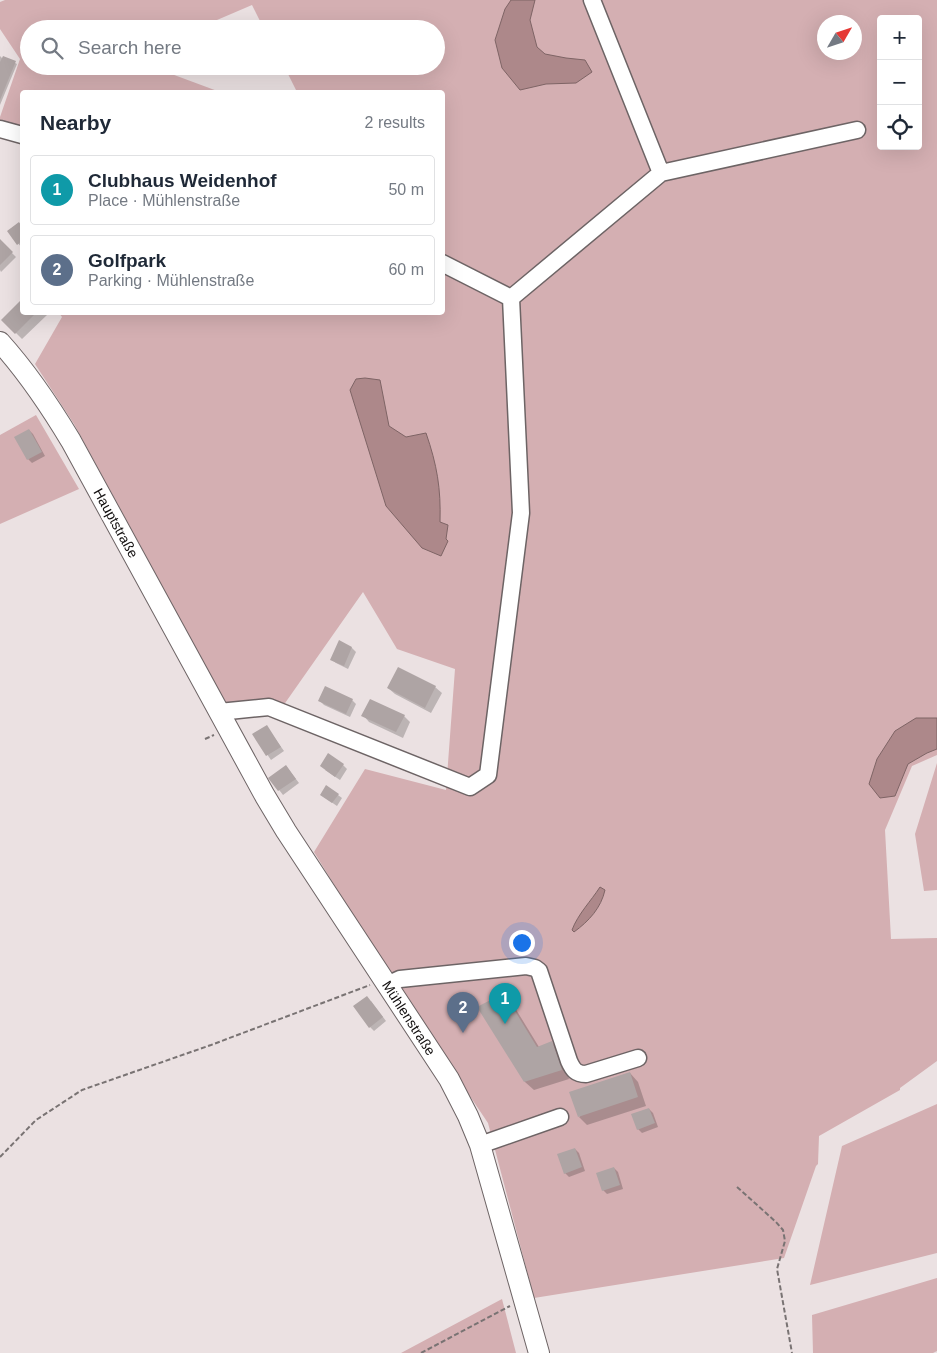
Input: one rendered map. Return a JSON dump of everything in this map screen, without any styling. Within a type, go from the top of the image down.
[{"type":"main road","name":"Hauptstraße","points":[[0,342],[22,367],[62,426],[218,712]]},
{"type":"main road","name":"Mühlenstraße","points":[[218,712],[286,831],[448,1079],[468,1116],[480,1145],[539,1352]]},
{"type":"lane","points":[[592,0],[661,173]]},
{"type":"lane","points":[[0,129],[20,134]]},
{"type":"lane","points":[[511,298],[661,173],[857,130]]},
{"type":"lane","points":[[445,265],[511,298]]},
{"type":"lane","points":[[218,712],[268,707],[470,786],[488,775],[520,513],[511,298]]},
{"type":"lane","points":[[386,983],[400,979],[530,966],[539,971],[569,1062],[575,1071],[580,1074],[586,1074],[638,1058]]},
{"type":"lane","points":[[480,1145],[560,1117]]},
{"type":"path","points":[[0,1157],[36,1120],[82,1090],[386,983]]},
{"type":"path","points":[[737,1187],[783,1230],[785,1241],[777,1269],[792,1353]]},
{"type":"path","points":[[421,1353],[524,1299]]},
{"type":"shaded area","points":[[5,0],[937,0],[937,755],[912,766],[885,830],[891,939],[937,938],[937,1061],[900,1088],[900,1090],[819,1136],[818,1164],[784,1258],[534,1298],[488,1123],[398,989],[314,852],[365,769],[446,790],[455,669],[397,649],[363,592],[283,706],[225,702],[74,424],[35,364],[62,317],[60,315],[445,315],[445,90],[296,90],[288,75],[445,75],[445,20],[260,20],[252,5],[217,20],[20,20],[20,59],[0,29],[0,2]]},
{"type":"shaded area","points":[[511,0],[535,0],[530,20],[537,47],[545,54],[585,60],[592,72],[576,83],[546,84],[520,90],[502,68],[495,40],[505,9]]},
{"type":"shaded area","points":[[20,59],[20,75],[174,75],[215,90],[20,90],[20,127],[0,122],[0,117]]},
{"type":"shaded area","points":[[356,379],[380,380],[389,426],[406,437],[426,433],[438,477],[440,522],[448,525],[446,539],[448,541],[441,556],[422,548],[386,506],[350,390]]},
{"type":"shaded area","points":[[36,415],[79,489],[0,524],[0,435]]},
{"type":"shaded area","points":[[916,718],[937,718],[937,749],[908,764],[895,796],[880,798],[869,784],[877,759],[895,731]]},
{"type":"shaded area","points":[[937,763],[937,890],[924,891],[915,834]]},
{"type":"shaded area","points":[[600,887],[605,890],[597,908],[589,919],[574,932],[572,930],[578,918]]},
{"type":"shaded area","points":[[937,1104],[937,1253],[810,1285],[842,1146]]},
{"type":"shaded area","points":[[937,1278],[937,1351],[933,1353],[813,1353],[812,1315]]},
{"type":"shaded area","points":[[502,1299],[516,1353],[401,1353]]},
{"type":"building","points":[[3,56],[16,61],[0,100],[0,62]]},
{"type":"building","points":[[19,222],[20,243],[17,245],[7,231]]},
{"type":"building","points":[[0,239],[13,252],[0,265]]},
{"type":"building","points":[[20,301],[20,315],[34,315],[15,334],[1,320]]},
{"type":"building","points":[[29,429],[42,452],[27,460],[14,437]]},
{"type":"building","points":[[339,640],[352,647],[344,666],[330,660]]},
{"type":"building","points":[[398,667],[436,686],[425,708],[387,688]]},
{"type":"building","points":[[325,686],[353,699],[346,714],[318,701]]},
{"type":"building","points":[[370,699],[405,715],[396,732],[361,716]]},
{"type":"building","points":[[267,725],[281,747],[266,756],[252,734]]},
{"type":"building","points":[[328,753],[344,764],[335,777],[320,766]]},
{"type":"building","points":[[286,765],[296,779],[278,791],[268,778]]},
{"type":"building","points":[[326,785],[339,794],[332,803],[320,795]]},
{"type":"building","points":[[504,993],[537,1047],[552,1041],[562,1070],[524,1082],[477,1007]]},
{"type":"building","points":[[367,996],[383,1017],[369,1028],[353,1006]]},
{"type":"building","points":[[630,1072],[638,1097],[578,1117],[569,1092]]},
{"type":"building","points":[[649,1108],[655,1123],[637,1130],[631,1114]]},
{"type":"building","points":[[575,1148],[582,1167],[564,1174],[557,1154]]},
{"type":"building","points":[[614,1167],[620,1185],[602,1191],[596,1173]]},
{"type":"place","name":"Clubhaus Weidenhof","points":[[505,1024]]},
{"type":"place","name":"Golfpark","points":[[463,1033]]}]
